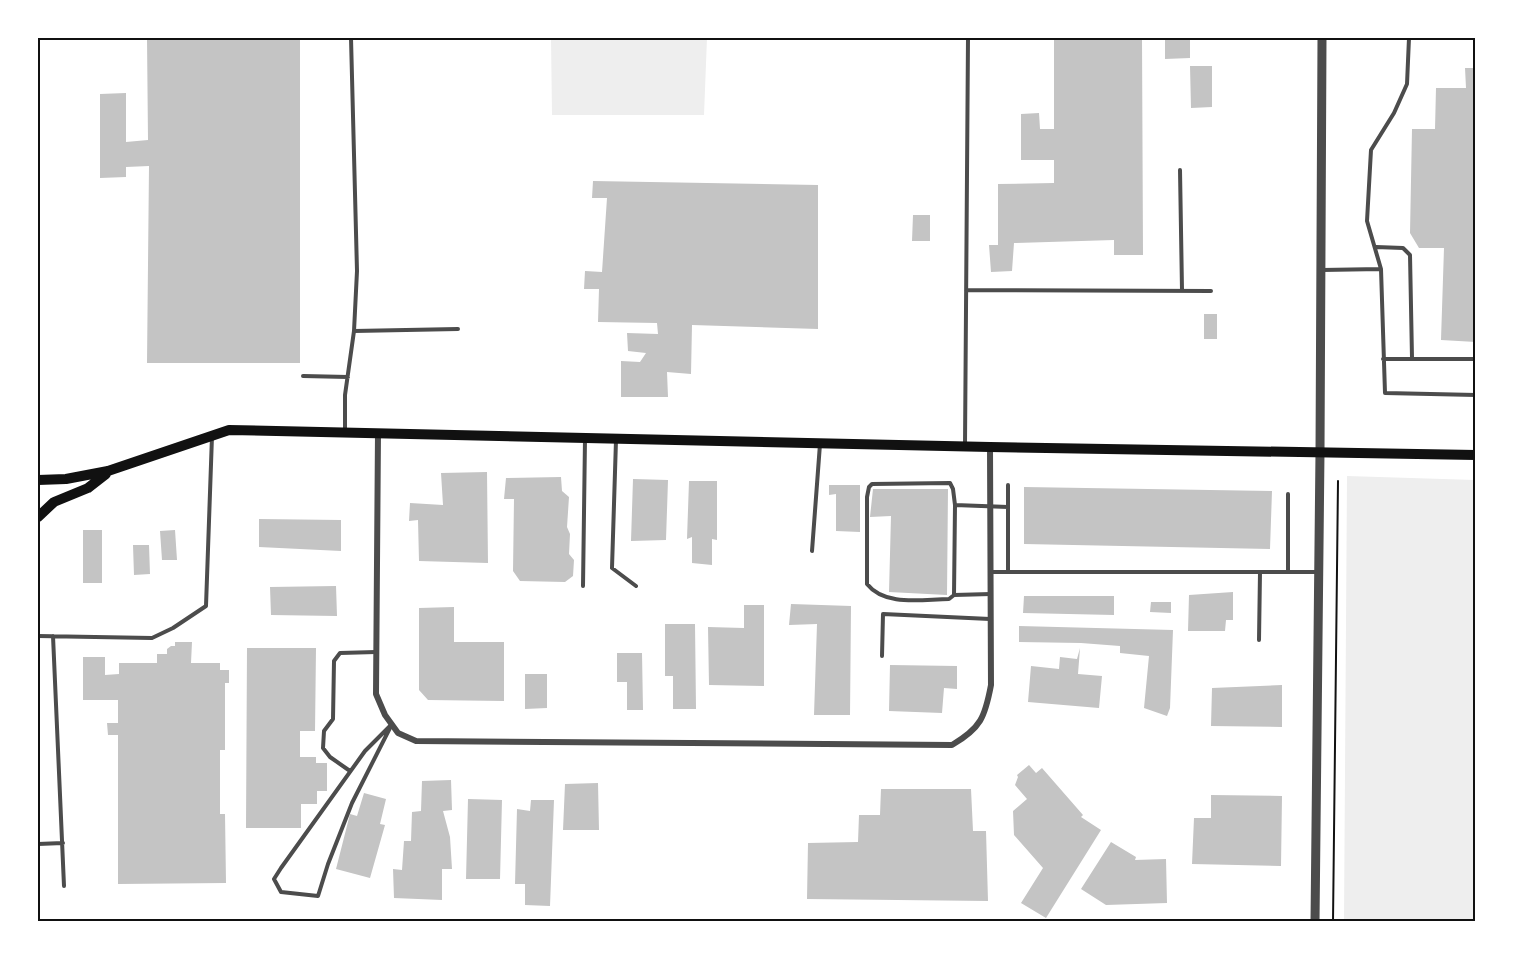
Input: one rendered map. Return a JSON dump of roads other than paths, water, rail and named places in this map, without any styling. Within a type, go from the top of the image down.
[{"type":"main road","points":[[38,480],[66,479],[108,471],[229,430],[1476,455]]},
{"type":"main road","points":[[38,517],[54,502],[88,488],[108,471]]},
{"type":"street","points":[[1315,921],[1322,38]]},
{"type":"street","points":[[378,433],[376,694],[385,715],[398,733],[416,741],[952,745],[971,734],[986,712],[991,685],[990,447]]},
{"type":"lane","points":[[345,433],[345,395],[354,331],[357,271],[351,38]]},
{"type":"lane","points":[[965,446],[968,38]]},
{"type":"lane","points":[[1409,38],[1407,84],[1394,113],[1371,150],[1368,221],[1381,269],[1385,393],[1476,394]]},
{"type":"lane","points":[[1180,170],[1182,290]]},
{"type":"lane","points":[[1376,247],[1402,248],[1410,255],[1412,358]]},
{"type":"lane","points":[[1321,270],[1381,269]]},
{"type":"lane","points":[[966,290],[1211,291]]},
{"type":"lane","points":[[354,331],[458,329]]},
{"type":"lane","points":[[1383,358],[1476,359]]},
{"type":"lane","points":[[303,376],[348,377]]},
{"type":"lane","points":[[38,636],[152,638],[173,628],[206,606],[212,436]]},
{"type":"lane","points":[[583,586],[585,438]]},
{"type":"lane","points":[[616,438],[612,567],[636,586]]},
{"type":"lane","points":[[812,551],[820,443]]},
{"type":"lane","points":[[954,595],[955,505],[950,483],[872,484],[868,487],[867,584],[872,590],[891,598],[949,599],[954,595],[991,594]]},
{"type":"lane","points":[[1008,485],[1008,572]]},
{"type":"lane","points":[[1288,494],[1288,572]]},
{"type":"lane","points":[[955,505],[1008,507]]},
{"type":"lane","points":[[991,572],[1319,572]]},
{"type":"lane","points":[[1259,640],[1260,572]]},
{"type":"lane","points":[[882,656],[883,614],[991,619]]},
{"type":"lane","points":[[53,636],[64,886]]},
{"type":"lane","points":[[350,771],[330,757],[323,748],[324,731],[333,719],[333,661],[340,653],[376,652]]},
{"type":"lane","points":[[392,724],[352,802],[318,896],[281,892],[274,879],[365,751],[392,724]]},
{"type":"lane","points":[[38,844],[63,843]]}]
